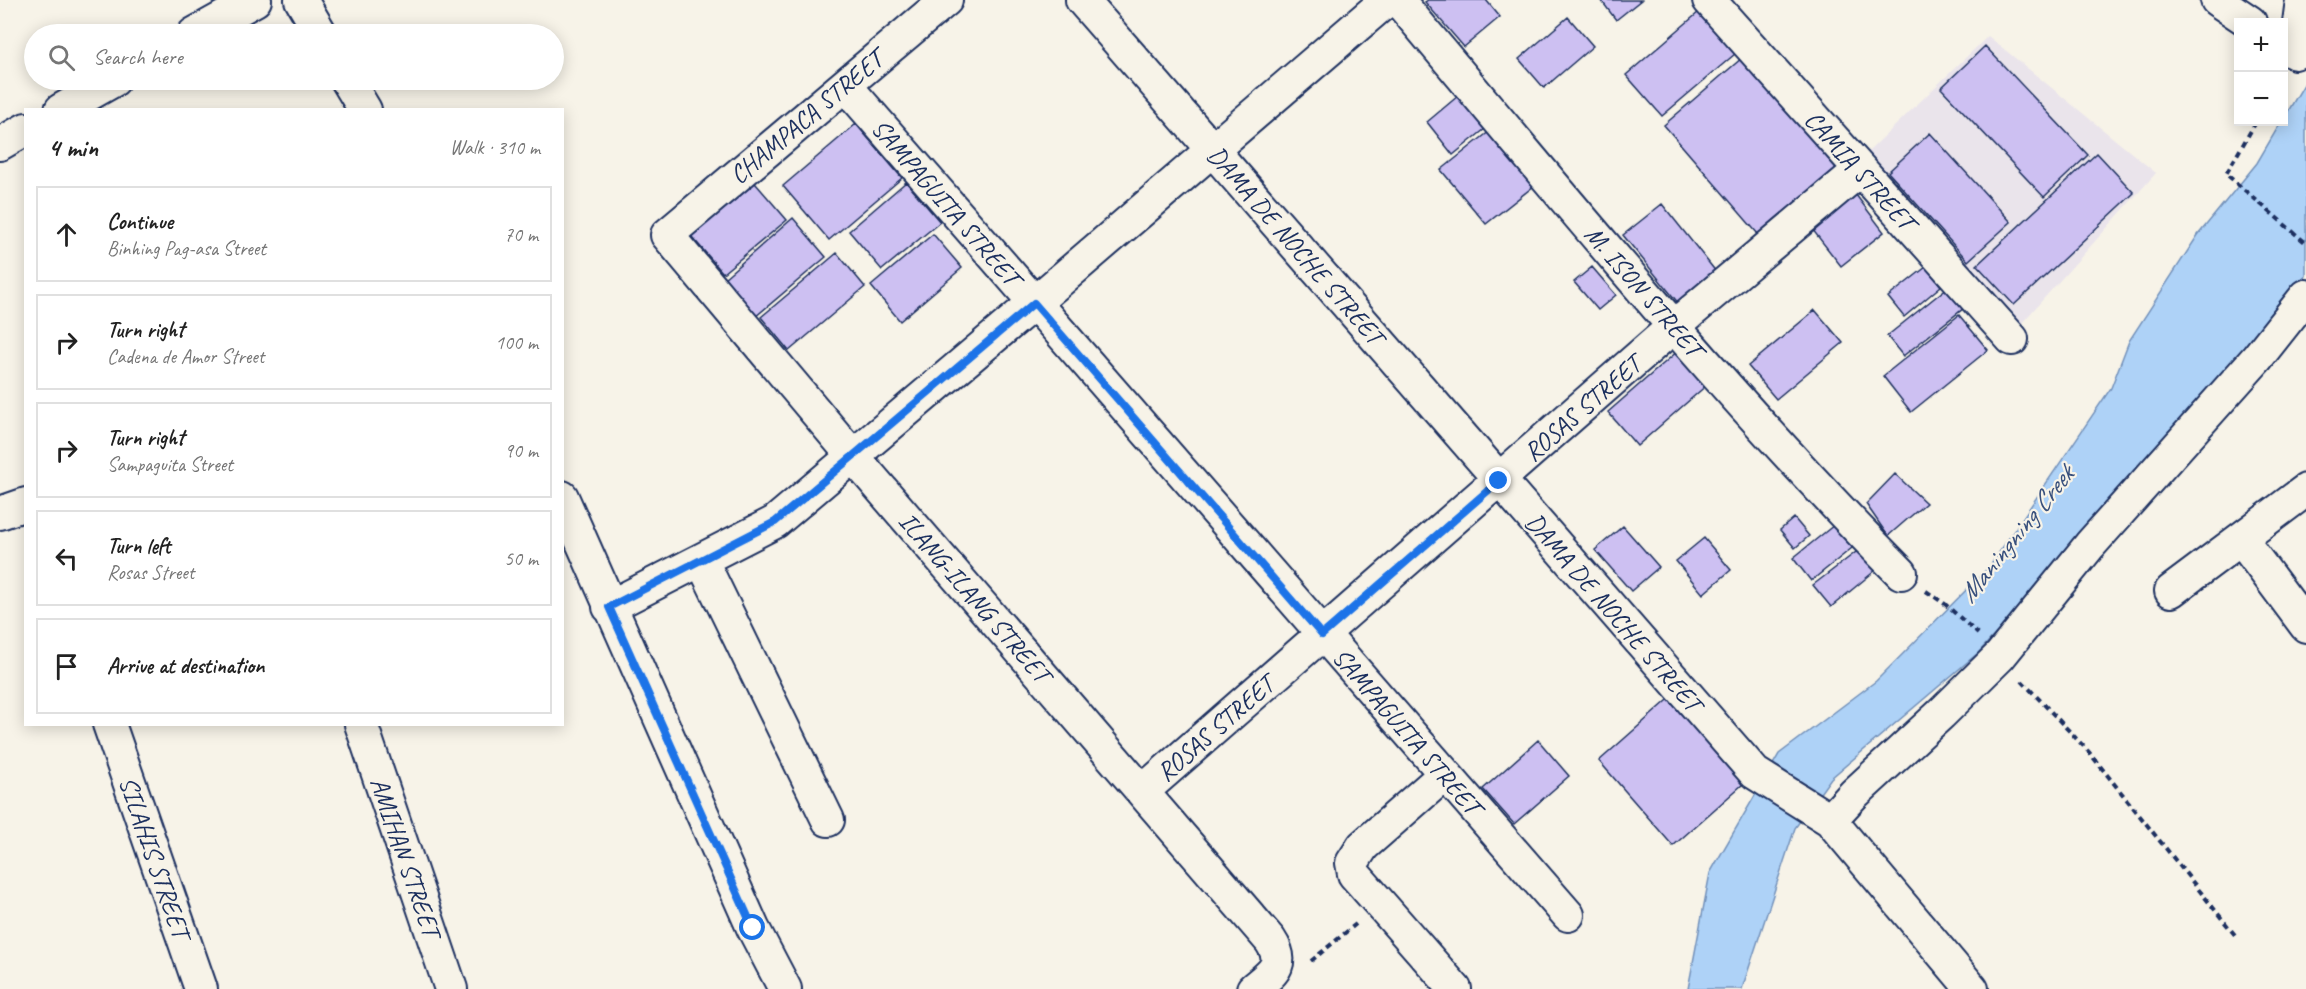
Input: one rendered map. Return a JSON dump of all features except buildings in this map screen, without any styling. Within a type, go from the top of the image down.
[{"type":"street","points":[[212,24],[255,0]]},
{"type":"street","points":[[302,0],[315,24]]},
{"type":"street","name":"CHAMPACA STREET","points":[[667,235],[946,0]]},
{"type":"street","name":"DAMA DE NOCHE STREET","points":[[1082,0],[1755,773],[1825,816],[1972,989]]},
{"type":"street","points":[[609,607],[775,522],[1387,0]]},
{"type":"street","name":"M. ISON STREET","points":[[1398,0],[1673,327],[1820,492],[1901,573]]},
{"type":"street","name":"CAMIA STREET","points":[[1709,0],[2012,339]]},
{"type":"street","points":[[2217,0],[2244,18]]},
{"type":"street","points":[[2289,49],[2302,0]]},
{"type":"street","name":"SAMPAGUITA STREET","points":[[845,85],[1568,915]]},
{"type":"street","points":[[65,108],[96,90]]},
{"type":"street","points":[[353,90],[364,108]]},
{"type":"street","points":[[0,144],[24,130]]},
{"type":"street","name":"ROSAS STREET","points":[[1143,791],[1673,327],[1860,170]]},
{"type":"street","name":"ILANG-ILANG STREET","points":[[667,235],[852,455],[1270,940],[1279,960]]},
{"type":"street","points":[[1825,816],[1854,794],[1941,714],[1994,650],[2257,358],[2306,296]]},
{"type":"street","points":[[2171,591],[2306,490]]},
{"type":"street","points":[[564,502],[753,928],[786,989]]},
{"type":"street","points":[[0,513],[24,505]]},
{"type":"street","points":[[2241,539],[2306,626]]},
{"type":"street","points":[[702,561],[828,820]]},
{"type":"street","name":"SILAHIS STREET","points":[[110,726],[201,989]]},
{"type":"street","name":"AMIHAN STREET","points":[[362,726],[451,989]]},
{"type":"street","points":[[1445,774],[1363,846],[1352,863],[1354,874],[1455,989]]},
{"type":"street","points":[[1253,989],[1274,970],[1279,960]]},
{"type":"path","points":[[2254,126],[2226,174],[2306,243]]},
{"type":"path","points":[[1945,604],[1994,650],[2088,750],[2235,936]]},
{"type":"path","points":[[1279,960],[1306,965],[1380,905]]},
{"type":"shaded area","points":[[1988,36],[2156,173],[2021,324],[1867,153]]},
{"type":"water","name":"Maningning Creek","points":[[2306,81],[2306,276],[2241,364],[1978,653],[1831,778],[1795,828],[1742,989],[1688,989],[1710,873],[1779,754],[1876,681],[1990,566],[2111,388],[2129,341],[2198,235],[2257,163],[2279,126],[2288,126],[2288,111]]},
{"type":"route","points":[[753,928],[609,607],[775,522],[1034,303],[1322,635],[1499,481]]}]
